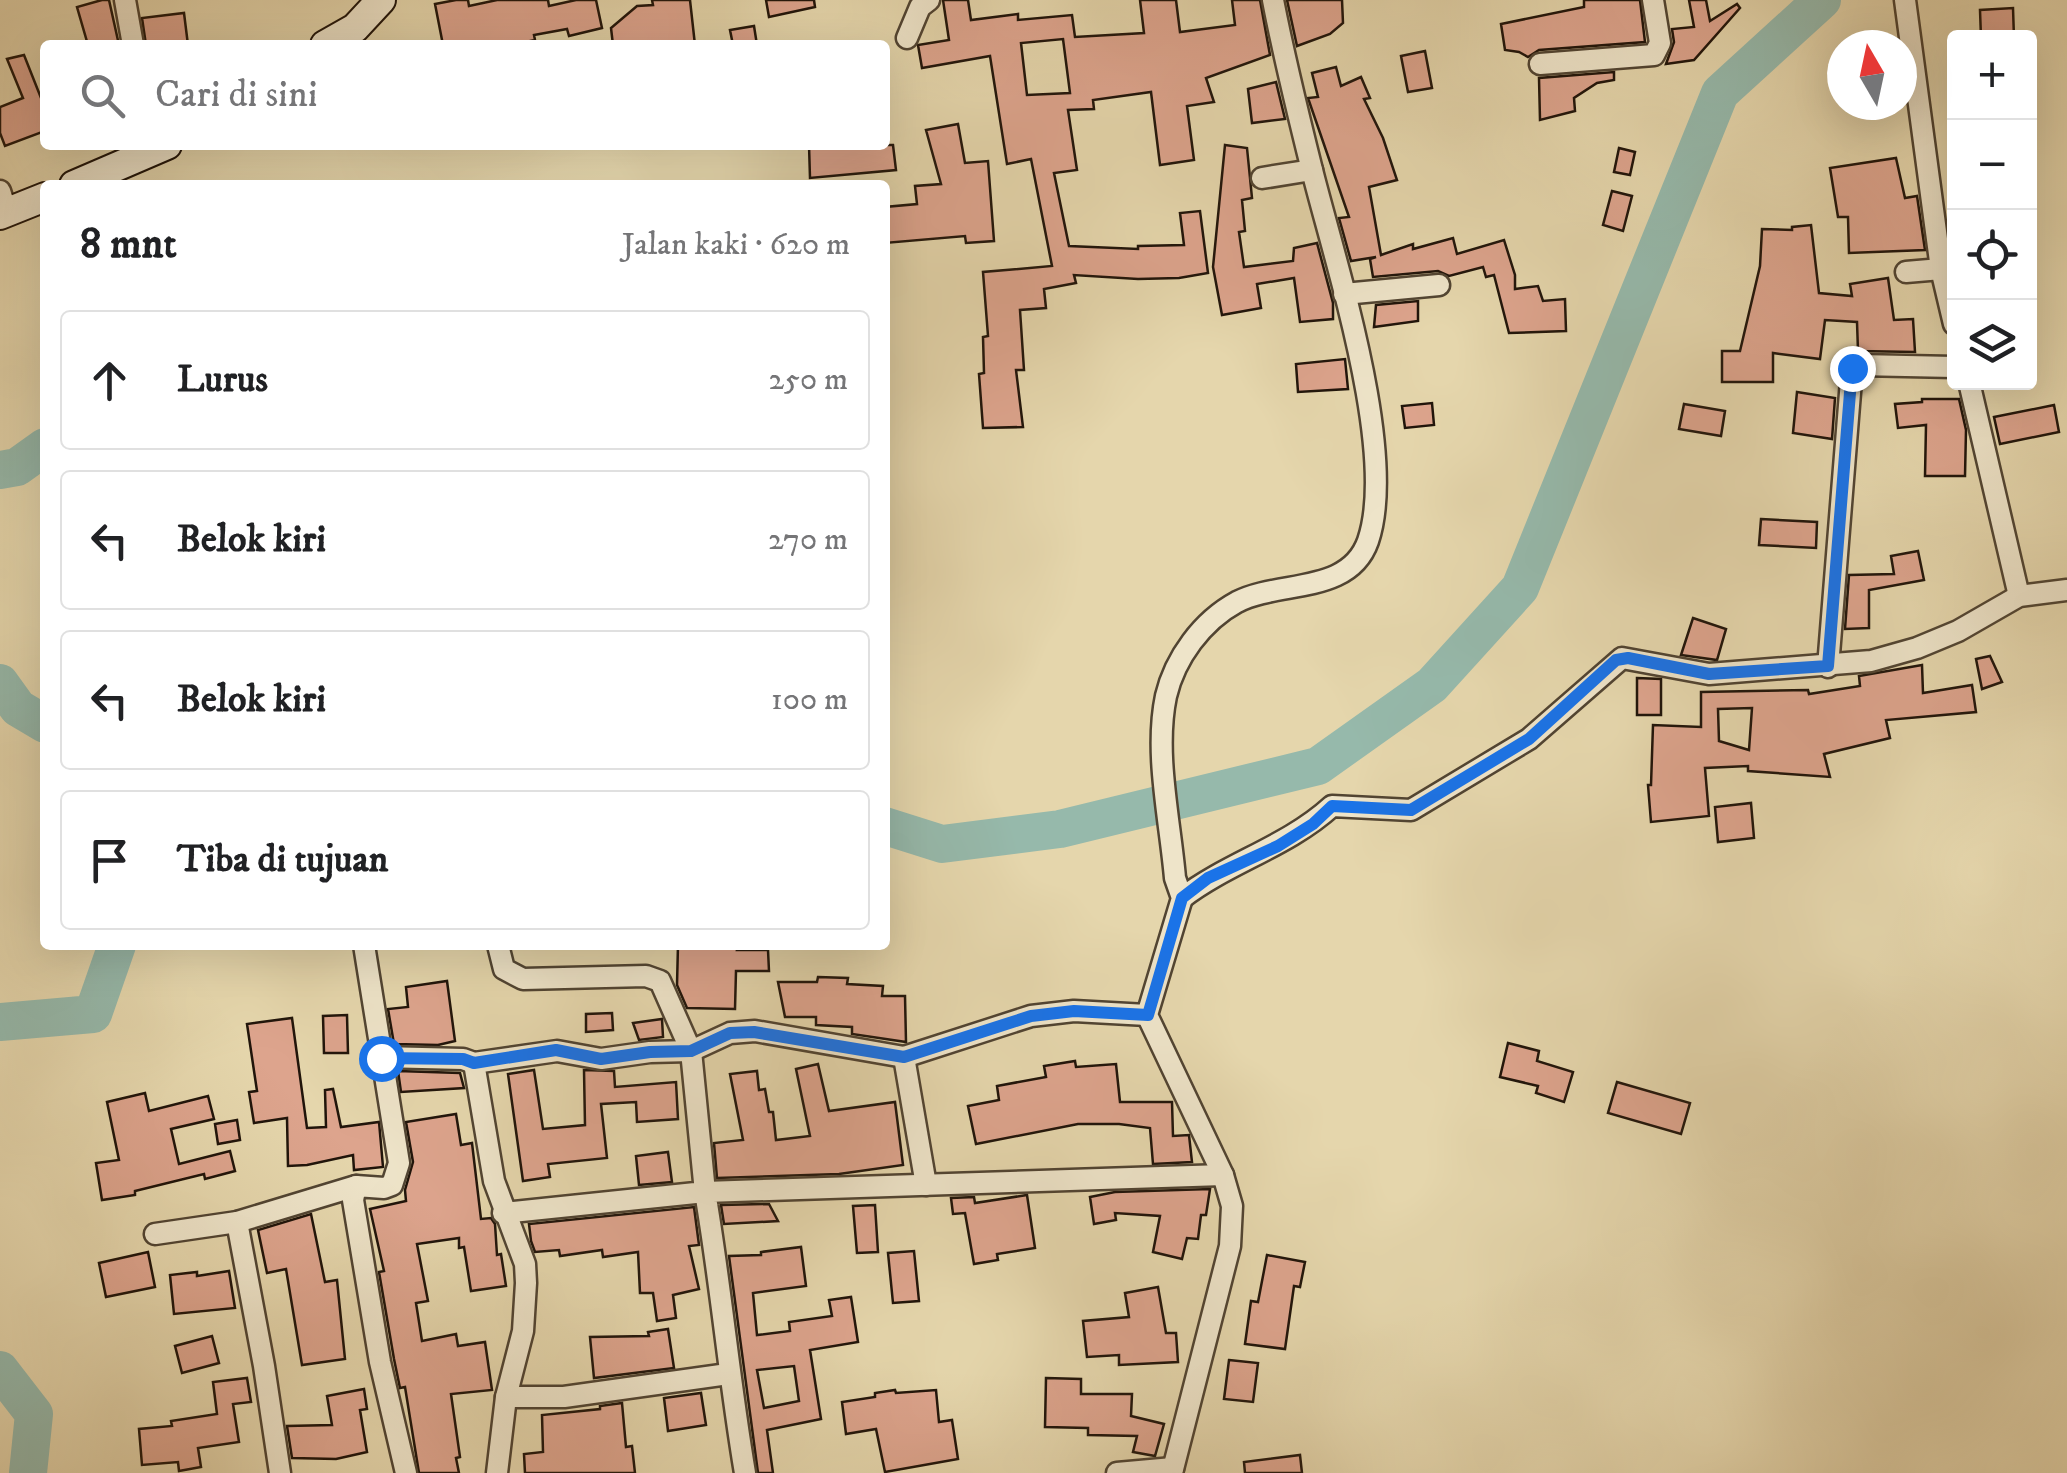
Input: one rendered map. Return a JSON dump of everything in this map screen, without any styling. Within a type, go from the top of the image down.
[{"type":"street","points":[[126,0],[132,40]]},
{"type":"street","points":[[906,38],[920,7],[929,0]]},
{"type":"street","points":[[1117,1473],[1172,1470],[1230,1246],[1232,1206],[1223,1175],[1148,1015],[1178,888],[1162,746],[1166,698],[1176,666],[1190,642],[1238,602],[1282,588],[1322,582],[1360,558],[1377,505],[1375,450],[1344,294],[1273,0]]},
{"type":"street","points":[[1540,64],[1654,55],[1660,43],[1653,0]]},
{"type":"street","points":[[1905,0],[1949,300]]},
{"type":"street","points":[[334,40],[384,1]]},
{"type":"street","points":[[85,180],[149,150]]},
{"type":"street","points":[[1262,178],[1312,170]]},
{"type":"street","points":[[2,206],[40,199]]},
{"type":"street","points":[[1906,272],[1942,269]]},
{"type":"street","points":[[1344,294],[1439,285]]},
{"type":"street","points":[[1828,666],[1852,368],[1858,364],[1947,367]]},
{"type":"street","points":[[1970,390],[2020,596]]},
{"type":"street","points":[[1178,888],[1278,846],[1342,807],[1411,810],[1529,739],[1622,658],[1709,674],[1871,662],[1958,631],[2020,596],[2067,590]]},
{"type":"street","points":[[155,1234],[237,1222],[356,1186],[392,1185],[399,1163],[365,950]]},
{"type":"street","points":[[499,950],[504,968],[523,979],[646,976],[660,981],[691,1051],[728,1374],[745,1473]]},
{"type":"street","points":[[381,1058],[463,1059],[474,1063],[556,1050],[601,1059],[691,1051],[730,1033],[754,1032],[904,1057],[1031,1016],[1074,1011],[1148,1015]]},
{"type":"street","points":[[904,1057],[926,1184]]},
{"type":"street","points":[[474,1063],[494,1181],[524,1264],[526,1283],[523,1331],[506,1397],[498,1473]]},
{"type":"street","points":[[503,1213],[705,1192],[1223,1175]]},
{"type":"street","points":[[356,1186],[354,1200],[380,1362],[406,1473]]},
{"type":"street","points":[[237,1222],[280,1473]]},
{"type":"street","points":[[506,1397],[564,1397],[728,1374]]},
{"type":"building","points":[[109,0],[118,40],[87,40],[77,7]]},
{"type":"building","points":[[456,0],[468,0],[469,6],[497,0],[548,0],[549,6],[596,0],[602,28],[569,36],[567,29],[534,35],[535,40],[442,40],[435,4]]},
{"type":"building","points":[[652,0],[690,0],[694,40],[612,40],[611,28],[637,6],[653,5]]},
{"type":"building","points":[[766,0],[814,0],[815,7],[769,17]]},
{"type":"building","points":[[943,0],[968,0],[971,20],[1018,14],[1018,20],[1072,15],[1075,37],[1144,33],[1140,0],[1176,0],[1180,32],[1235,25],[1232,0],[1260,0],[1270,55],[1206,78],[1214,102],[1187,106],[1194,160],[1160,165],[1151,92],[1093,100],[1094,109],[1068,110],[1077,170],[1054,173],[1069,246],[1138,249],[1184,245],[1180,213],[1200,211],[1208,273],[1138,279],[1074,275],[1076,283],[1044,289],[1046,308],[1020,310],[1024,370],[1016,370],[1023,427],[983,428],[979,374],[984,373],[983,337],[988,336],[983,272],[1052,266],[1031,159],[1007,164],[990,56],[922,68],[918,45],[949,40]],"holes":[[[1063,39],[1070,93],[1027,95],[1021,43]]]},
{"type":"building","points":[[1287,0],[1342,0],[1343,23],[1330,34],[1297,46]]},
{"type":"building","points":[[1584,0],[1640,0],[1645,42],[1539,50],[1528,57],[1505,50],[1501,24],[1584,7]]},
{"type":"building","points":[[1689,0],[1706,0],[1710,21],[1737,4],[1740,8],[1694,60],[1666,64],[1674,42],[1672,29],[1694,27]]},
{"type":"building","points":[[2013,8],[2014,30],[1981,30],[1980,10]]},
{"type":"building","points":[[184,13],[187,40],[145,40],[142,18]]},
{"type":"building","points":[[754,26],[756,40],[732,40],[730,30]]},
{"type":"building","points":[[1425,51],[1432,88],[1408,92],[1401,56]]},
{"type":"building","points":[[24,55],[40,95],[40,133],[5,146],[0,133],[0,107],[23,98],[7,59]]},
{"type":"building","points":[[1336,67],[1341,86],[1361,77],[1370,98],[1364,99],[1397,180],[1369,187],[1381,255],[1413,244],[1413,249],[1453,238],[1457,254],[1504,240],[1515,275],[1515,289],[1538,286],[1543,301],[1565,299],[1566,331],[1509,333],[1494,275],[1486,277],[1483,267],[1449,276],[1438,271],[1373,277],[1370,259],[1376,257],[1351,261],[1339,218],[1349,217],[1308,98],[1318,97],[1312,73]]},
{"type":"building","points":[[1614,72],[1614,80],[1597,83],[1574,98],[1575,111],[1540,120],[1539,78]]},
{"type":"building","points":[[1276,82],[1285,119],[1252,123],[1248,89]]},
{"type":"building","points":[[958,124],[965,163],[988,161],[994,241],[966,243],[965,236],[890,243],[890,207],[917,204],[915,186],[941,184],[926,130]]},
{"type":"building","points":[[893,145],[896,170],[810,178],[809,150],[890,150]]},
{"type":"building","points":[[1225,145],[1247,148],[1252,198],[1242,200],[1245,231],[1239,232],[1244,267],[1293,261],[1294,248],[1317,243],[1333,303],[1333,319],[1300,322],[1294,278],[1257,284],[1261,308],[1222,315],[1213,267]]},
{"type":"building","points":[[1619,148],[1635,152],[1630,175],[1614,172]]},
{"type":"building","points":[[1896,158],[1905,198],[1917,196],[1925,250],[1849,253],[1848,217],[1838,217],[1830,168]]},
{"type":"building","points":[[1612,191],[1632,196],[1623,231],[1603,225]]},
{"type":"building","points":[[1811,225],[1819,293],[1852,296],[1850,284],[1888,278],[1894,320],[1913,319],[1915,352],[1858,351],[1857,322],[1825,320],[1820,359],[1773,353],[1773,382],[1722,382],[1722,351],[1740,351],[1760,266],[1762,229],[1792,230]]},
{"type":"building","points":[[1418,301],[1418,321],[1374,327],[1376,305]]},
{"type":"building","points":[[1345,359],[1348,389],[1298,392],[1296,364]]},
{"type":"building","points":[[1797,392],[1835,398],[1832,439],[1793,433]]},
{"type":"building","points":[[1959,399],[1966,430],[1965,476],[1925,476],[1926,425],[1898,428],[1895,404]]},
{"type":"building","points":[[1432,403],[1434,425],[1405,428],[1402,406]]},
{"type":"building","points":[[1684,404],[1725,411],[1721,436],[1679,429]]},
{"type":"building","points":[[2054,405],[2059,432],[2000,444],[1994,417]]},
{"type":"building","points":[[1761,519],[1817,522],[1816,548],[1759,545]]},
{"type":"building","points":[[1918,551],[1924,580],[1869,590],[1869,628],[1845,629],[1849,575],[1894,574],[1891,556]]},
{"type":"building","points":[[1693,618],[1726,629],[1717,660],[1681,655]]},
{"type":"building","points":[[1990,656],[2002,682],[1982,689],[1976,659]]},
{"type":"building","points":[[1922,665],[1923,693],[1972,685],[1976,712],[1886,720],[1890,738],[1824,754],[1830,777],[1748,771],[1748,766],[1705,768],[1709,816],[1651,822],[1648,785],[1653,725],[1701,727],[1701,692],[1808,690],[1809,694],[1860,686],[1859,676]],"holes":[[[1752,708],[1749,750],[1719,741],[1718,709]]]},
{"type":"building","points":[[1637,678],[1661,679],[1661,715],[1637,715]]},
{"type":"building","points":[[1751,803],[1754,838],[1718,842],[1715,807]]},
{"type":"building","points":[[678,950],[768,950],[769,971],[736,971],[735,1009],[687,1008],[677,985]]},
{"type":"building","points":[[818,977],[848,978],[847,984],[883,986],[882,996],[905,996],[906,1042],[852,1034],[852,1027],[816,1025],[816,1017],[785,1017],[778,982],[817,982]]},
{"type":"building","points":[[447,981],[455,1041],[438,1045],[394,1044],[388,1009],[408,1007],[406,987]]},
{"type":"building","points":[[612,1013],[613,1030],[586,1032],[586,1014]]},
{"type":"building","points":[[347,1015],[348,1053],[324,1053],[323,1016]]},
{"type":"building","points":[[292,1018],[307,1128],[326,1127],[325,1090],[333,1089],[341,1127],[379,1122],[383,1167],[354,1170],[353,1155],[288,1166],[287,1118],[254,1123],[249,1092],[257,1091],[247,1024]]},
{"type":"building","points":[[662,1019],[663,1037],[639,1040],[633,1023]]},
{"type":"building","points":[[1508,1043],[1539,1051],[1537,1061],[1573,1072],[1564,1102],[1536,1093],[1538,1086],[1500,1077]]},
{"type":"building","points":[[1075,1061],[1076,1067],[1116,1064],[1120,1102],[1172,1102],[1173,1136],[1189,1135],[1192,1162],[1153,1164],[1150,1128],[1119,1124],[1078,1124],[976,1144],[968,1106],[999,1100],[997,1086],[1046,1077],[1044,1066]]},
{"type":"building","points":[[818,1064],[829,1111],[895,1102],[903,1165],[839,1174],[717,1178],[714,1143],[743,1140],[730,1074],[757,1071],[759,1090],[765,1089],[769,1112],[773,1112],[776,1140],[810,1136],[796,1069]]},
{"type":"building","points":[[534,1070],[543,1129],[585,1125],[584,1070],[614,1071],[615,1087],[676,1082],[678,1119],[637,1122],[636,1102],[601,1104],[607,1158],[548,1164],[550,1177],[523,1181],[508,1074]]},
{"type":"building","points":[[398,1071],[460,1073],[464,1088],[401,1092]]},
{"type":"building","points":[[1617,1082],[1690,1103],[1681,1134],[1608,1113]]},
{"type":"building","points":[[145,1093],[149,1111],[208,1096],[214,1119],[171,1129],[179,1164],[230,1151],[235,1171],[205,1179],[204,1174],[135,1191],[135,1195],[102,1200],[96,1163],[119,1160],[107,1102]]},
{"type":"building","points":[[456,1114],[461,1145],[472,1143],[481,1219],[491,1218],[495,1224],[497,1255],[501,1254],[506,1286],[471,1291],[459,1238],[417,1244],[428,1301],[416,1303],[422,1341],[456,1334],[458,1346],[485,1342],[492,1390],[451,1394],[459,1473],[419,1473],[405,1387],[400,1388],[394,1359],[379,1272],[384,1271],[370,1209],[406,1201],[413,1162],[406,1122]]},
{"type":"building","points":[[237,1120],[240,1140],[218,1144],[215,1124]]},
{"type":"building","points":[[668,1152],[672,1182],[639,1185],[636,1156]]},
{"type":"building","points":[[1210,1189],[1198,1239],[1187,1238],[1182,1259],[1153,1252],[1160,1216],[1115,1213],[1116,1220],[1094,1224],[1090,1197],[1115,1192]]},
{"type":"building","points":[[1027,1195],[1035,1248],[997,1254],[998,1260],[974,1264],[965,1213],[953,1214],[951,1198],[974,1197],[975,1203]]},
{"type":"building","points":[[769,1204],[778,1221],[724,1224],[721,1205]]},
{"type":"building","points":[[875,1205],[878,1252],[857,1253],[853,1206]]},
{"type":"building","points":[[694,1207],[699,1245],[689,1246],[699,1289],[673,1295],[676,1318],[657,1321],[653,1293],[640,1293],[638,1252],[603,1257],[602,1250],[560,1256],[559,1250],[535,1252],[531,1241],[529,1224]]},
{"type":"building","points":[[311,1214],[325,1282],[337,1280],[345,1359],[302,1365],[286,1269],[267,1273],[258,1230]]},
{"type":"building","points":[[801,1247],[806,1286],[753,1293],[757,1335],[790,1331],[789,1322],[832,1316],[829,1300],[851,1297],[858,1342],[810,1350],[821,1419],[767,1430],[773,1473],[758,1473],[729,1256]],"holes":[[[794,1366],[799,1401],[764,1408],[757,1370]]]},
{"type":"building","points":[[914,1251],[919,1301],[893,1303],[888,1253]]},
{"type":"building","points":[[148,1252],[155,1287],[106,1297],[99,1263]]},
{"type":"building","points":[[1267,1255],[1305,1262],[1300,1287],[1294,1286],[1285,1349],[1245,1344],[1251,1301],[1258,1302]]},
{"type":"building","points":[[229,1271],[235,1308],[174,1314],[170,1275]]},
{"type":"building","points":[[1158,1287],[1166,1333],[1176,1333],[1178,1362],[1119,1365],[1119,1355],[1087,1357],[1083,1321],[1129,1317],[1125,1293]]},
{"type":"building","points":[[668,1329],[674,1368],[594,1378],[590,1337],[649,1336],[648,1332]]},
{"type":"building","points":[[212,1336],[219,1363],[182,1373],[175,1346]]},
{"type":"building","points":[[1229,1360],[1258,1363],[1253,1402],[1224,1399]]},
{"type":"building","points":[[247,1378],[251,1402],[233,1404],[239,1442],[198,1448],[201,1467],[179,1471],[178,1462],[142,1465],[139,1429],[172,1426],[171,1421],[217,1414],[213,1382]]},
{"type":"building","points":[[1046,1378],[1081,1379],[1081,1394],[1132,1394],[1131,1416],[1164,1424],[1155,1456],[1133,1452],[1137,1436],[1088,1435],[1088,1428],[1045,1427]]},
{"type":"building","points":[[364,1389],[367,1409],[360,1410],[367,1452],[336,1459],[292,1458],[287,1426],[332,1425],[327,1396]]},
{"type":"building","points":[[895,1390],[936,1390],[939,1422],[952,1420],[958,1459],[885,1472],[876,1429],[846,1434],[842,1402]]},
{"type":"building","points":[[701,1393],[706,1425],[668,1431],[664,1398]]},
{"type":"building","points":[[622,1403],[626,1447],[632,1446],[635,1473],[525,1473],[524,1454],[543,1452],[542,1415]]},
{"type":"building","points":[[1300,1455],[1302,1473],[1245,1473],[1244,1462]]},
{"type":"waterway","points":[[890,828],[942,844],[1060,829],[1318,766],[1432,685],[1520,588],[1720,93],[1822,0]]},
{"type":"waterway","points":[[0,470],[17,467],[40,451]]},
{"type":"waterway","points":[[0,683],[18,708],[40,721]]},
{"type":"waterway","points":[[0,1022],[93,1014],[115,950]]},
{"type":"waterway","points":[[0,1370],[34,1414],[28,1473]]},
{"type":"route","points":[[381,1058],[463,1059],[474,1063],[556,1050],[616,1058],[691,1051],[730,1033],[754,1032],[904,1057],[1031,1016],[1074,1011],[1148,1015],[1182,898],[1208,878],[1278,846],[1313,824],[1332,806],[1411,810],[1529,739],[1616,660],[1628,658],[1709,674],[1828,666],[1852,368]]}]
